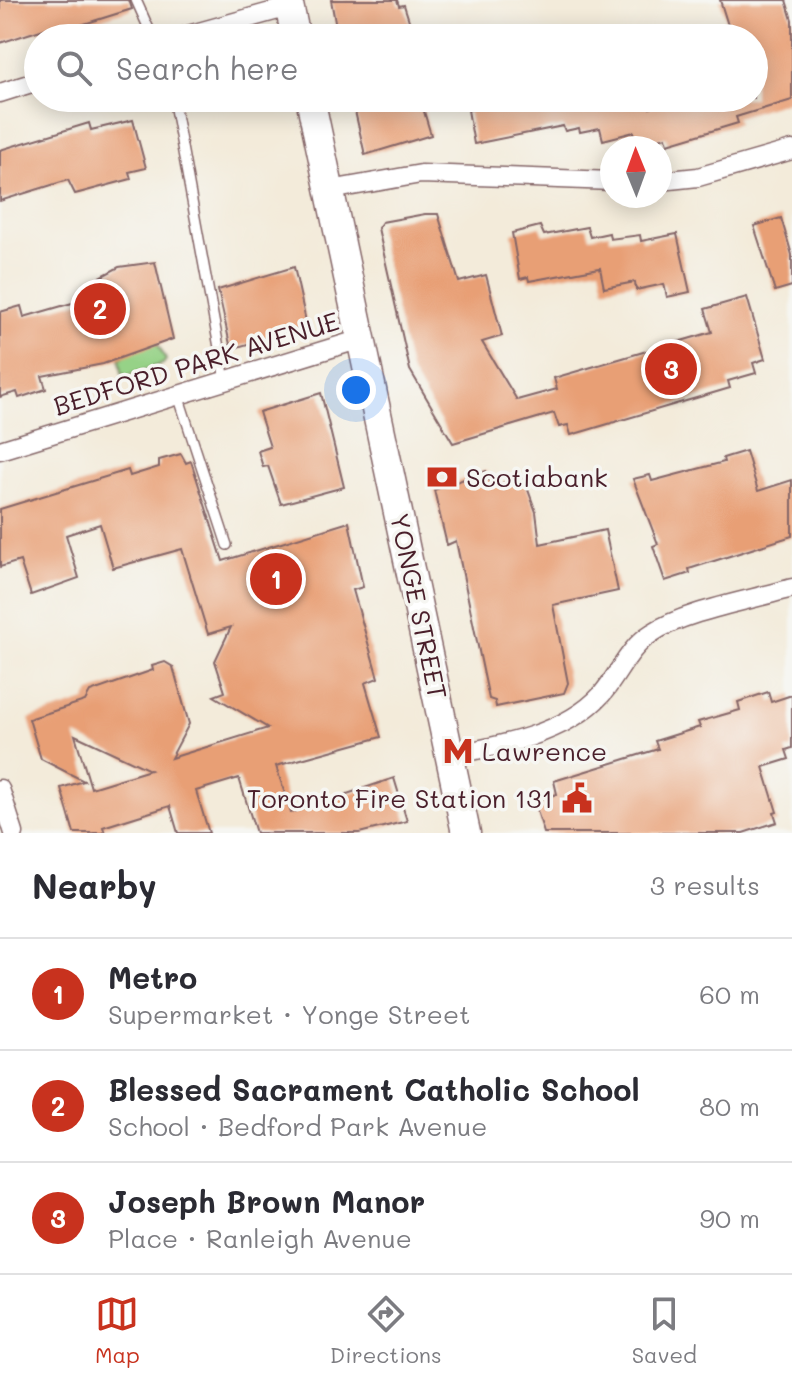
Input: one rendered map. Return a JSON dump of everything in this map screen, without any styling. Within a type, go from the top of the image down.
[{"type":"main road","points":[[289,3],[293,24]]},
{"type":"main road","name":"YONGE STREET","points":[[313,112],[466,833]]},
{"type":"street","points":[[222,24],[289,3]]},
{"type":"street","points":[[0,93],[24,85]]},
{"type":"street","points":[[672,180],[698,177],[792,150]]},
{"type":"street","points":[[330,190],[421,174],[600,181]]},
{"type":"street","name":"BEDFORD PARK AVENUE","points":[[0,450],[361,339]]},
{"type":"street","points":[[450,755],[516,739],[576,715],[604,691],[635,648],[663,626],[792,588]]},
{"type":"street","points":[[0,789],[14,833]]},
{"type":"lane","points":[[136,0],[147,24]]},
{"type":"lane","points":[[176,112],[225,380]]},
{"type":"lane","points":[[178,395],[227,545]]},
{"type":"green space","points":[[157,343],[166,360],[163,364],[126,376],[122,373],[120,359],[130,351]]},
{"type":"building","points":[[0,0],[129,0],[132,9],[84,24],[24,24],[24,35],[0,43]]},
{"type":"building","points":[[331,0],[397,0],[399,6],[404,5],[410,24],[335,24]]},
{"type":"building","points":[[720,0],[786,0],[792,20],[792,100],[768,107],[768,24],[728,24]]},
{"type":"building","points":[[355,112],[424,112],[431,135],[365,155]]},
{"type":"building","points":[[468,112],[752,112],[736,117],[738,123],[672,143],[672,136],[635,136],[634,132],[602,136],[600,128],[580,132],[579,128],[565,131],[563,126],[474,144]]},
{"type":"building","points":[[133,120],[146,168],[129,172],[131,179],[75,194],[68,180],[0,201],[0,150],[89,123],[91,130]]},
{"type":"building","points":[[438,214],[459,282],[486,275],[502,336],[482,342],[517,400],[557,389],[554,378],[712,332],[705,309],[747,297],[765,359],[753,363],[756,373],[728,381],[730,388],[571,435],[568,425],[559,427],[554,413],[453,443],[410,370],[378,228],[382,222]]},
{"type":"building","points":[[781,218],[792,255],[792,286],[775,291],[754,226]]},
{"type":"building","points":[[540,226],[544,235],[587,227],[590,237],[609,233],[610,239],[640,235],[641,241],[677,234],[690,292],[667,297],[664,284],[636,290],[635,282],[604,288],[600,268],[529,281],[528,277],[520,279],[512,233]]},
{"type":"building","points":[[155,262],[173,339],[103,364],[42,376],[46,389],[19,398],[17,392],[0,397],[0,312],[21,306],[24,317],[93,297],[89,283],[119,267]]},
{"type":"building","points":[[294,267],[307,326],[231,349],[218,290]]},
{"type":"building","points":[[321,393],[344,487],[281,504],[268,466],[263,467],[258,451],[270,447],[259,412]]},
{"type":"building","points":[[746,451],[758,491],[792,480],[792,536],[689,569],[690,573],[665,581],[653,546],[658,544],[633,479],[650,475],[652,481],[724,462],[723,458]]},
{"type":"building","points":[[181,454],[186,463],[191,461],[223,561],[349,522],[363,587],[353,590],[378,678],[365,683],[381,737],[276,766],[291,813],[394,778],[407,821],[359,833],[256,833],[239,778],[196,791],[209,833],[178,833],[170,806],[103,827],[105,833],[74,833],[61,788],[84,781],[41,759],[29,719],[85,701],[90,692],[153,670],[152,666],[165,662],[173,667],[189,724],[171,758],[268,728],[214,696],[225,692],[215,661],[231,627],[208,634],[182,549],[113,568],[100,524],[66,535],[79,578],[31,595],[20,561],[0,567],[0,509],[128,470],[130,476],[159,467],[159,460]],"holes":[[[75,735],[150,770],[91,788]]]},
{"type":"building","points":[[486,471],[492,487],[523,476],[536,512],[540,544],[605,530],[618,591],[553,605],[568,683],[564,693],[496,707],[495,701],[489,699],[456,541],[447,545],[434,490]]},
{"type":"building","points":[[768,692],[771,702],[792,695],[792,748],[786,750],[789,759],[763,767],[777,812],[774,813],[777,822],[743,833],[544,833],[534,801],[557,794],[554,781],[658,749],[655,741],[700,727],[698,722],[740,710],[738,702]]},
{"type":"place","name":"Blessed Sacrament Catholic School","points":[[100,309]]},
{"type":"place","name":"Joseph Brown Manor","points":[[671,369]]},
{"type":"place","name":"Scotiabank","points":[[442,477]]},
{"type":"place","name":"Metro","points":[[276,579]]},
{"type":"place","name":"Lawrence","points":[[458,751]]},
{"type":"place","name":"Toronto Fire Station 131","points":[[577,798]]}]
